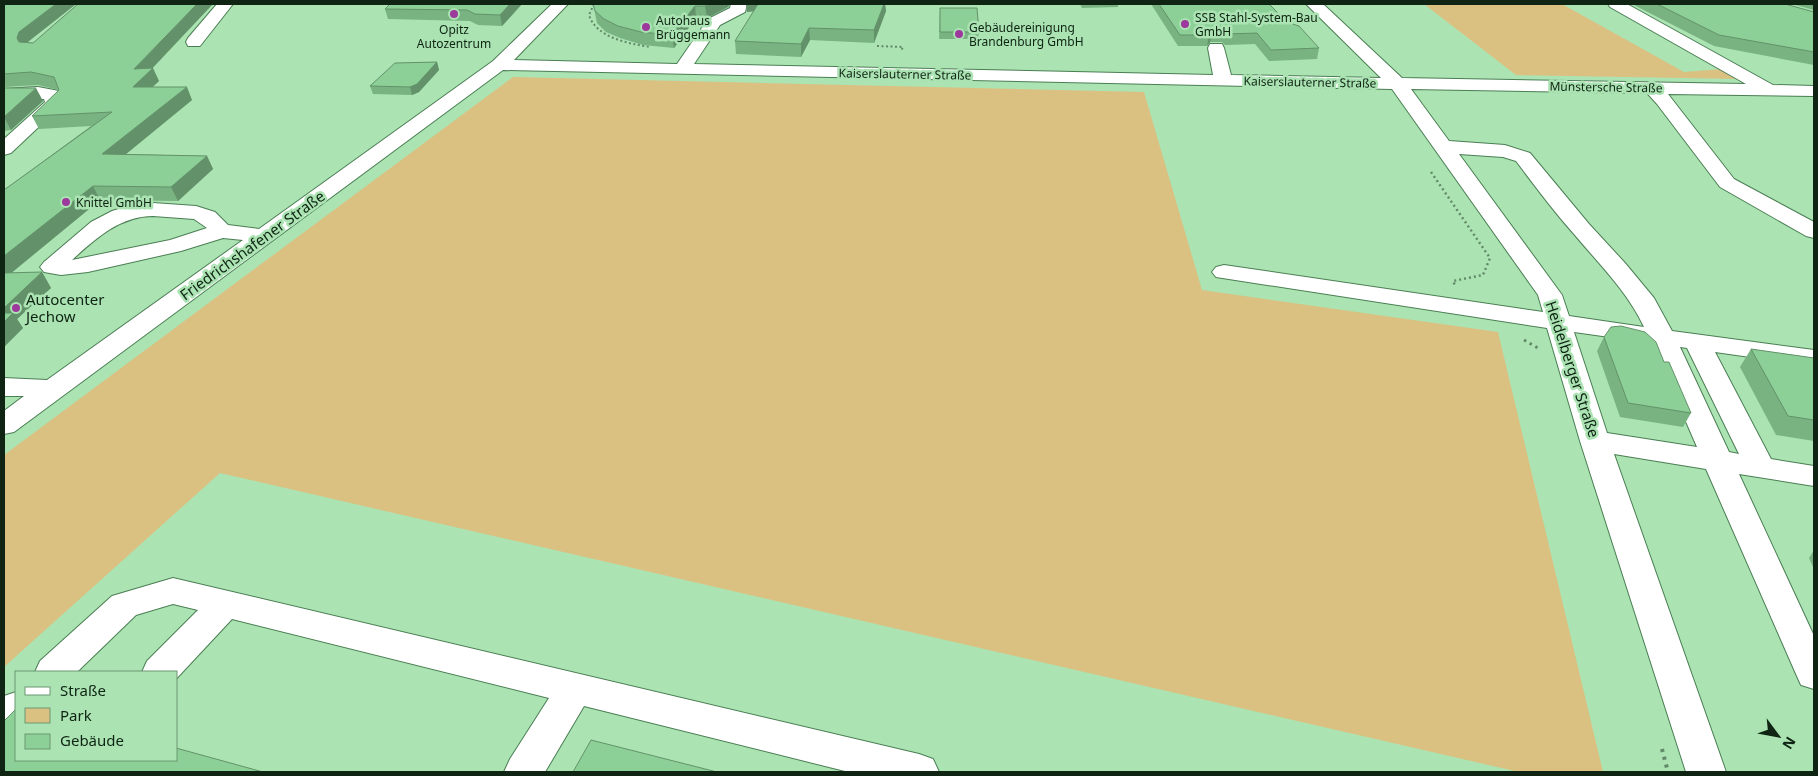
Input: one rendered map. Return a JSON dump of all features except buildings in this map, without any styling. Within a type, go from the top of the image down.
[{"type":"street","points":[[194,42],[225,4]]},
{"type":"street","points":[[499,65],[560,4]]},
{"type":"street","points":[[682,69],[714,22],[739,9],[739,4]]},
{"type":"street","name":"Heidelberger Straße","points":[[1314,4],[1397,83],[1550,295],[1706,772]]},
{"type":"street","points":[[1616,4],[1715,58],[1767,90]]},
{"type":"street","points":[[1216,48],[1220,71],[1224,80]]},
{"type":"street","name":"Kaiserslauterner Straße","points":[[499,65],[1397,83]]},
{"type":"street","name":"Friedrichshafener Straße","points":[[4,425],[499,65]]},
{"type":"street","name":"Münstersche Straße","points":[[1397,83],[1814,90]]},
{"type":"street","points":[[1651,87],[1664,100],[1727,183],[1814,232]]},
{"type":"street","points":[[4,94],[38,92],[52,95],[55,102],[4,149]]},
{"type":"street","points":[[1444,147],[1506,151],[1523,157],[1581,229],[1617,268],[1645,303],[1720,461],[1814,674]]},
{"type":"street","points":[[221,231],[206,214],[190,211],[146,210],[129,212],[106,222],[52,266],[64,268],[85,266],[200,240],[221,231],[265,236]]},
{"type":"street","points":[[1224,272],[1814,358]]},
{"type":"street","points":[[1697,342],[1760,467]]},
{"type":"street","points":[[4,387],[53,389]]},
{"type":"street","points":[[1596,440],[1814,476]]},
{"type":"street","points":[[54,671],[124,604],[173,591],[919,772]]},
{"type":"street","points":[[161,671],[225,604]]},
{"type":"street","points":[[524,772],[575,689]]},
{"type":"street","points":[[4,720],[15,709]]},
{"type":"path","points":[[594,4],[589,14],[591,21],[610,37],[641,46],[694,51]]},
{"type":"path","points":[[877,46],[903,47],[901,51]]},
{"type":"path","points":[[1429,169],[1490,258],[1483,275],[1453,281],[1455,286],[1482,310]]},
{"type":"path","points":[[1521,338],[1544,351]]},
{"type":"path","points":[[1660,744],[1668,772]]},
{"type":"green space","points":[[1424,4],[1562,4],[1684,72],[1722,69],[1739,79],[1516,75]]},
{"type":"green space","points":[[513,77],[1144,92],[1202,290],[1498,332],[1603,772],[1519,772],[220,473],[4,667],[4,455]]},
{"type":"place","name":"Opitz Autozentrum","points":[[454,14]]},
{"type":"place","name":"SSB Stahl-System-Bau GmbH","points":[[1185,24]]},
{"type":"place","name":"Autohaus Brüggemann","points":[[646,27]]},
{"type":"place","name":"Gebäudereinigung Brandenburg GmbH","points":[[959,34]]},
{"type":"place","name":"Knittel GmbH","points":[[66,202]]},
{"type":"place","name":"Autocenter Jechow","points":[[16,308]]}]
